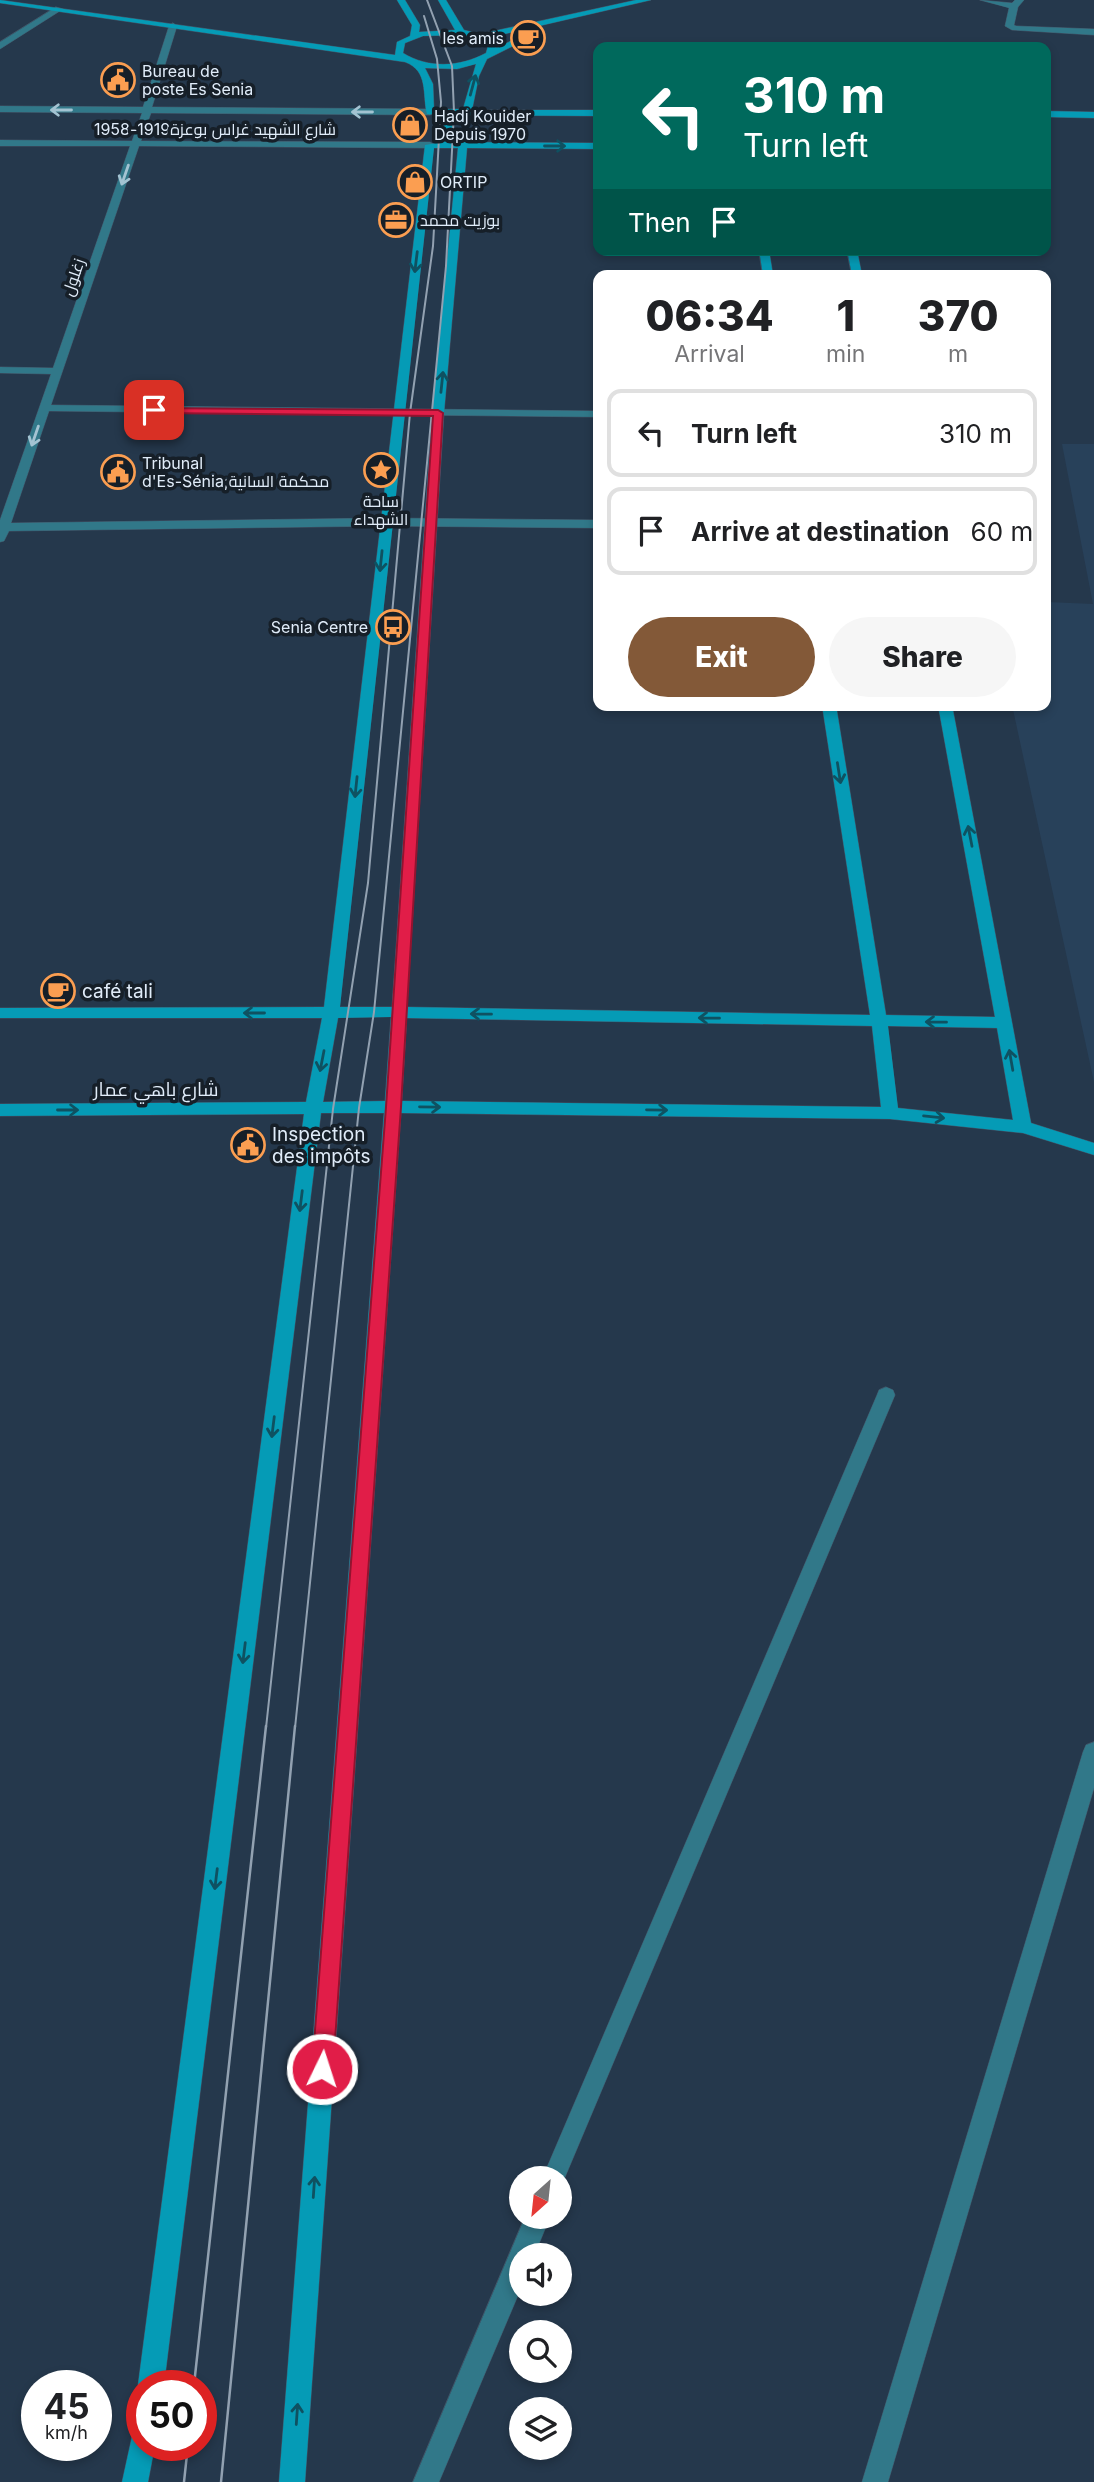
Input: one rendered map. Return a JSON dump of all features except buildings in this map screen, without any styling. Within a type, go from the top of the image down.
[{"type":"main road","points":[[401,0],[416,25],[414,36]]},
{"type":"main road","points":[[442,0],[461,32]]},
{"type":"main road","points":[[481,37],[647,0]]},
{"type":"main road","points":[[0,1],[452,66],[487,56],[571,19]]},
{"type":"main road","points":[[387,43],[401,42],[414,36],[461,32],[481,37],[492,44],[475,76],[467,113]]},
{"type":"main road","points":[[401,42],[398,54],[423,69],[428,80],[430,112],[593,113]]},
{"type":"main road","points":[[319,45],[374,44]]},
{"type":"main road","points":[[447,146],[449,112]]},
{"type":"main road","points":[[1051,114],[1094,115]]},
{"type":"main road","points":[[153,2370],[313,1110],[331,1013],[430,145],[593,146]]},
{"type":"main road","points":[[292,2482],[393,1107],[438,413],[463,146]]},
{"type":"main road","points":[[830,711],[879,1021],[890,1113]]},
{"type":"main road","points":[[946,711],[1023,1127]]},
{"type":"main road","points":[[0,1013],[398,1012],[1004,1023]]},
{"type":"main road","name":"شارع باهي عمار","points":[[0,1110],[313,1110],[393,1107],[890,1113],[1023,1127],[1094,1149]]},
{"type":"main road","points":[[135,2482],[139,2461]]},
{"type":"street","points":[[984,0],[1017,3],[1009,26],[1015,28],[1094,32]]},
{"type":"street","points":[[0,46],[59,9]]},
{"type":"street","name":"زغلول","points":[[2,532],[136,144],[173,26]]},
{"type":"street","points":[[0,109],[430,112]]},
{"type":"street","name":"شارع الشهيد غراس بوعزة1919-1958","points":[[0,143],[430,145]]},
{"type":"street","points":[[0,370],[57,371]]},
{"type":"street","points":[[45,408],[593,414]]},
{"type":"street","points":[[2,532],[385,522],[593,524]]},
{"type":"street","points":[[560,2166],[886,1395]]},
{"type":"street","points":[[875,2482],[1094,1752]]},
{"type":"street","points":[[426,2482],[533,2230]]},
{"type":"shaded area","points":[[1062,444],[1094,444],[1094,1082],[1013,711],[1051,711],[1051,602],[1093,604]]},
{"type":"tram line","points":[[295,1728],[359,1108],[374,1012],[446,266],[454,112],[452,66],[427,0]]},
{"type":"tram line","points":[[266,1728],[333,1109],[368,883],[410,413],[433,246],[441,102],[437,59],[424,16]]},
{"type":"tram line","points":[[196,2370],[266,1726]]},
{"type":"tram line","points":[[221,2482],[295,1726]]},
{"type":"tram line","points":[[184,2482],[186,2461]]},
{"type":"place","name":"les amis","points":[[528,38]]},
{"type":"place","name":"Bureau de poste Es Senia","points":[[118,80]]},
{"type":"place","name":"Hadj Kouider Depuis 1970","points":[[410,125]]},
{"type":"place","name":"ORTIP","points":[[415,182]]},
{"type":"place","name":"بوزيت محمد","points":[[396,220]]},
{"type":"place","name":"ساحة الشهداء","points":[[381,470]]},
{"type":"place","name":"Tribunal d'Es-Sénia;محكمة السانية","points":[[118,472]]},
{"type":"place","name":"Senia Centre","points":[[393,627]]},
{"type":"place","name":"café tali","points":[[58,991]]},
{"type":"place","name":"Inspection des impôts","points":[[248,1145]]},
{"type":"route","points":[[154,410],[438,413],[393,1107],[322,2069]]}]
